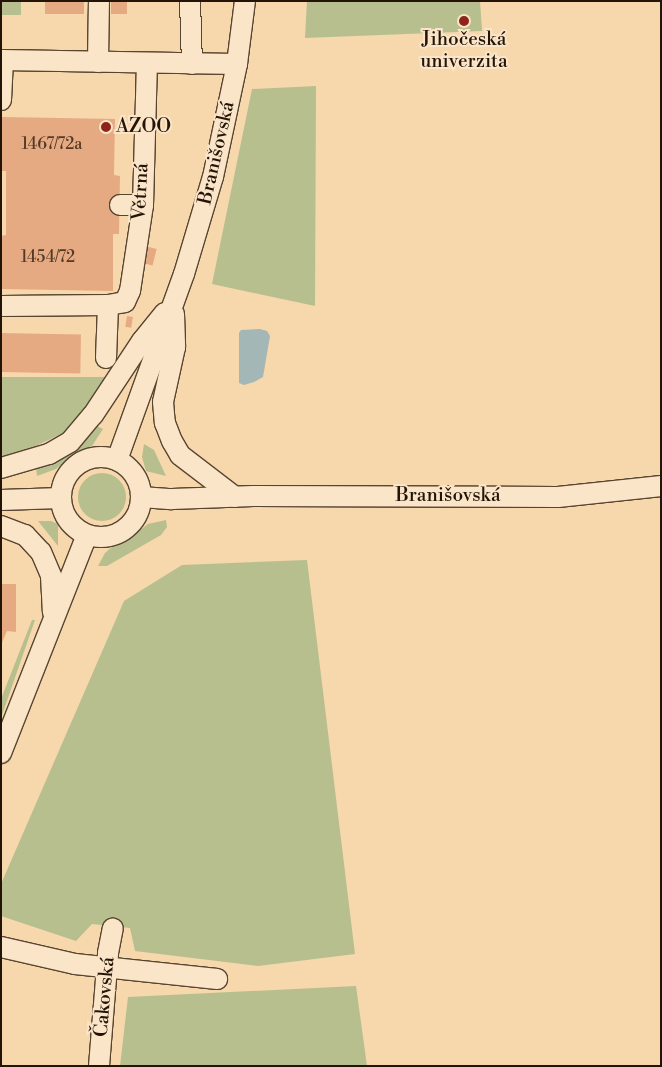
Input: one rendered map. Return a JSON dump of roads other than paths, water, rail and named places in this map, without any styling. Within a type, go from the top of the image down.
[{"type":"street","points":[[98,62],[99,1]]},
{"type":"street","points":[[190,1],[192,64]]},
{"type":"street","name":"Branišovská","points":[[117,460],[184,274],[213,177],[237,64],[245,1]]},
{"type":"street","points":[[1,100],[2,60],[237,64]]},
{"type":"street","name":"Větrná","points":[[1,306],[108,305],[125,302],[130,291],[143,205],[147,63]]},
{"type":"street","points":[[120,206],[143,205]]},
{"type":"street","name":"Branišovská","points":[[1,468],[49,454],[70,442],[92,416],[142,341],[174,302]]},
{"type":"street","name":"Branišovská","points":[[174,302],[175,347],[163,402],[165,422],[180,455],[235,496]]},
{"type":"street","points":[[106,358],[108,305]]},
{"type":"street","points":[[97,457],[117,460],[134,474],[139,484],[141,497],[136,518],[127,528],[108,537],[87,535],[71,524],[63,510],[61,498],[65,480],[81,462],[97,457]]},
{"type":"street","name":"Branišovská","points":[[141,497],[172,499],[235,496],[558,497],[661,486]]},
{"type":"street","points":[[1,500],[61,498]]},
{"type":"street","points":[[1,526],[25,535],[41,552],[51,576],[54,618]]},
{"type":"street","points":[[1,753],[87,535]]},
{"type":"street","name":"Čakovská","points":[[99,1066],[108,953],[113,928]]},
{"type":"street","points":[[1,947],[76,964],[217,979]]},
{"type":"place","name":"Jihočeská univerzita","points":[[464,21]]},
{"type":"place","name":"AZOO","points":[[106,127]]}]
